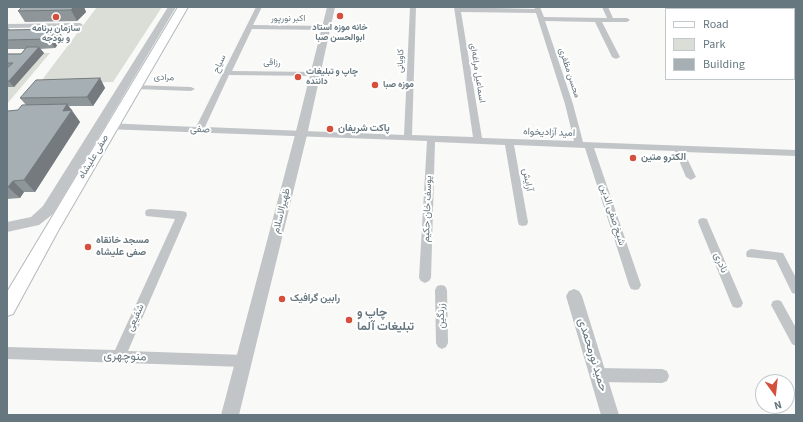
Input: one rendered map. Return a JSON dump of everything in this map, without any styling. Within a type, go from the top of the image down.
[{"type":"main road","name":"صفی علیشاه","points":[[7,308],[183,7]]},
{"type":"street","name":"صفی علیشاه","points":[[8,227],[34,221],[46,213],[172,7]]},
{"type":"street","name":"سیاح","points":[[199,130],[259,7]]},
{"type":"street","name":"ظهیرالاسلام","points":[[230,415],[301,135],[331,7]]},
{"type":"street","name":"کاویانی","points":[[408,139],[412,7]]},
{"type":"street","points":[[605,7],[611,20]]},
{"type":"street","points":[[458,8],[539,12],[597,19],[627,20]]},
{"type":"street","name":"اسماعیل مراغه‌ای","points":[[458,8],[478,142]]},
{"type":"street","name":"محسن مظفری","points":[[539,12],[568,104],[584,145]]},
{"type":"street","points":[[597,19],[616,57]]},
{"type":"street","points":[[7,26],[80,25]]},
{"type":"street","name":"اکبر نورپور","points":[[249,27],[326,28]]},
{"type":"street","name":"رزاقی","points":[[227,73],[316,74]]},
{"type":"street","name":"مرادی","points":[[136,87],[191,89]]},
{"type":"street","name":"صفی","points":[[98,126],[301,135]]},
{"type":"street","name":"امید آزادیخواه","points":[[301,135],[796,153]]},
{"type":"street","name":"یوسف خان حکیم","points":[[425,278],[431,140]]},
{"type":"street","name":"آرایش","points":[[509,143],[523,222]]},
{"type":"street","name":"شیخ صفی الدین","points":[[584,145],[635,285]]},
{"type":"street","points":[[678,149],[691,177]]},
{"type":"street","name":"شفیعی","points":[[119,356],[182,215],[150,213]]},
{"type":"street","name":"نادری","points":[[703,222],[737,303]]},
{"type":"street","points":[[8,227],[53,227]]},
{"type":"street","points":[[751,254],[779,256],[796,289]]},
{"type":"street","name":"زرنگین","points":[[441,290],[442,343]]},
{"type":"street","name":"حمید نورمحمدی","points":[[574,296],[610,415]]},
{"type":"street","points":[[777,304],[796,340]]},
{"type":"street","name":"منوچهری","points":[[7,353],[244,361]]},
{"type":"street","points":[[598,375],[662,376]]},
{"type":"green space","points":[[97,7],[162,7],[113,82],[39,84]]},
{"type":"green space","points":[[7,53],[50,53],[7,104]]},
{"type":"building","points":[[22,7],[74,7],[71,10],[18,11]]},
{"type":"building","points":[[58,29],[49,39],[7,40],[7,30]]},
{"type":"building","points":[[27,47],[39,47],[9,81],[7,81],[7,68],[13,63],[7,63],[7,54],[21,54]]},
{"type":"building","points":[[100,78],[87,97],[20,98],[36,80]]},
{"type":"building","points":[[67,104],[63,111],[72,110],[24,180],[13,181],[7,187],[7,112],[18,110],[22,105]]},
{"type":"place","name":"خانه موزه استاد ابوالحسن صبا","points":[[340,16]]},
{"type":"place","name":"سازمان برنامه و بودجه","points":[[56,17]]},
{"type":"place","name":"چاپ و تبلیغات داننده","points":[[298,77]]},
{"type":"place","name":"موزه صبا","points":[[375,85]]},
{"type":"place","name":"پاکت شریفان","points":[[330,129]]},
{"type":"place","name":"الکترو متین","points":[[633,158]]},
{"type":"place","name":"مسجد خانقاه صفی علیشاه","points":[[88,247]]},
{"type":"place","name":"رابین گرافیک","points":[[282,299]]},
{"type":"place","name":"چاپ و تبلیغات آلما","points":[[349,320]]}]
